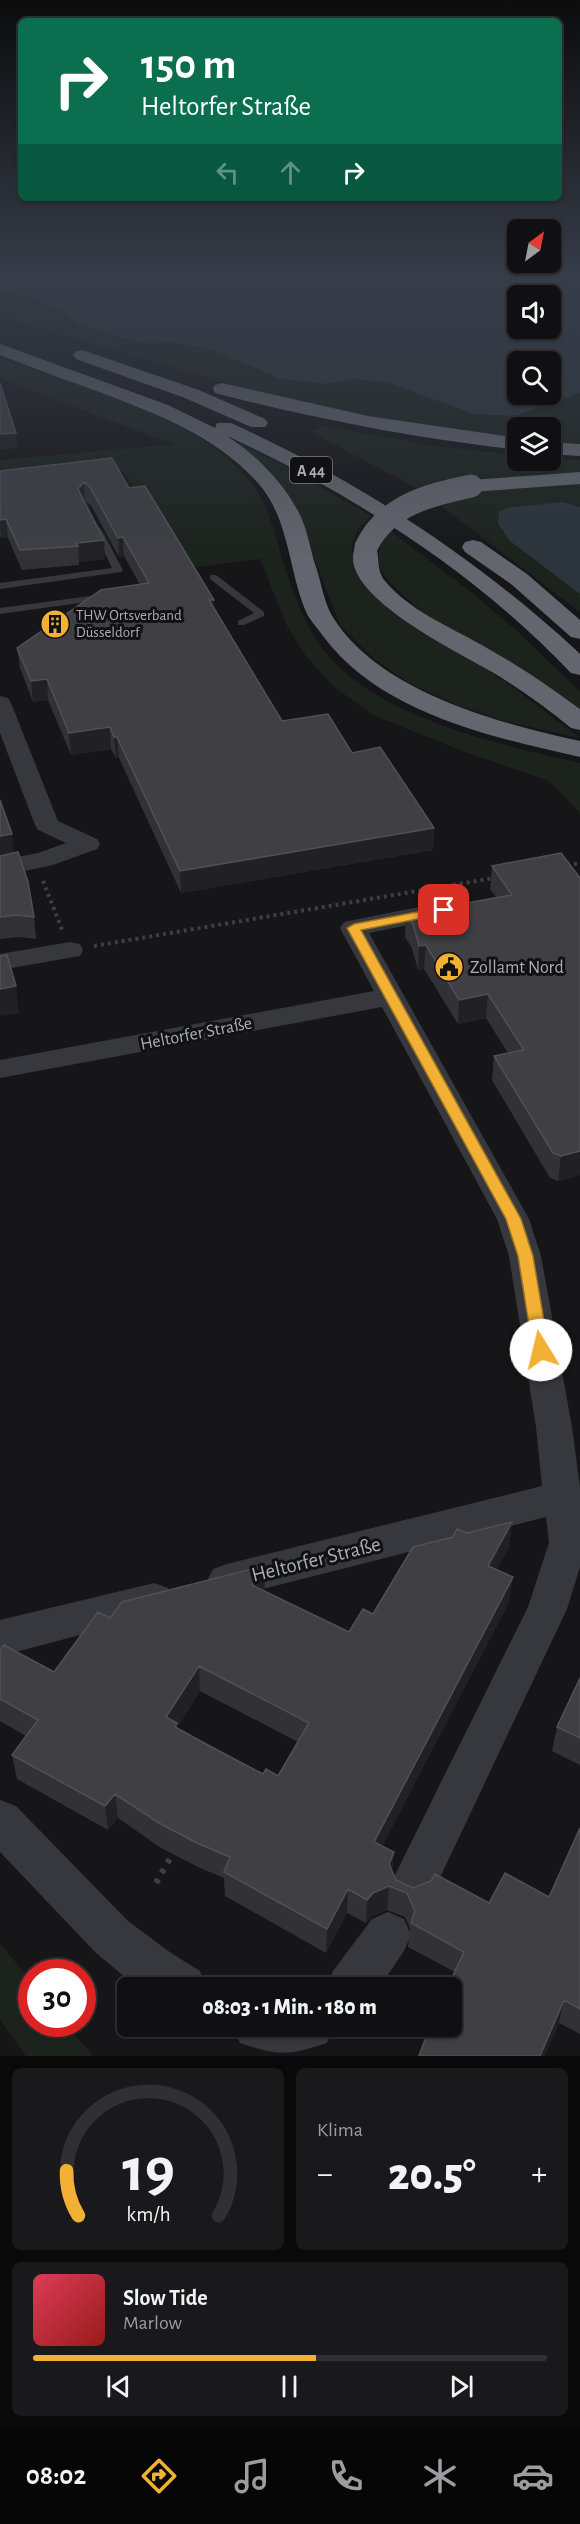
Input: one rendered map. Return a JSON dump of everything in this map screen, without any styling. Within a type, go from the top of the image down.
[{"type":"highway","points":[[57,369],[161,409],[202,428],[238,452],[267,480],[288,512],[319,614],[342,645],[374,673],[432,706],[474,723],[580,749]]},
{"type":"highway","name":"A 44","points":[[77,369],[163,400],[232,430],[302,465],[414,531],[490,587],[580,668]]},
{"type":"highway","name":"A 44","points":[[123,369],[192,394],[264,426],[361,476]]},
{"type":"highway","name":"A 44","points":[[155,369],[266,401],[326,415],[441,435],[507,443]]},
{"type":"highway","points":[[561,449],[580,450]]},
{"type":"highway","points":[[580,478],[471,486],[425,498],[396,512],[376,528],[366,547],[365,559],[376,585],[388,596],[426,623],[526,683],[580,722]]},
{"type":"highway","points":[[388,491],[432,518]]},
{"type":"highway","points":[[461,538],[519,579],[580,632]]},
{"type":"street","points":[[2,714],[47,825],[88,844]]},
{"type":"street","points":[[0,868],[44,860],[88,844]]},
{"type":"street","points":[[412,1887],[547,1609],[568,1543],[563,1497],[525,1256],[513,1219],[354,928],[444,910]]},
{"type":"street","points":[[0,962],[70,950]]},
{"type":"street","name":"Heltorfer Straße","points":[[0,1070],[391,997]]},
{"type":"street","name":"Heltorfer Straße","points":[[0,1638],[563,1497]]},
{"type":"street","points":[[0,1821],[112,1937],[165,1977]]},
{"type":"street","points":[[359,1977],[388,1935]]},
{"type":"lane","points":[[0,586],[118,570],[94,524]]},
{"type":"lane","points":[[213,577],[261,614],[241,623]]},
{"type":"lane","points":[[0,610],[114,596]]},
{"type":"path","points":[[88,844],[42,881],[70,950],[499,877]]},
{"type":"path","points":[[557,867],[580,863]]},
{"type":"path","points":[[156,1884],[173,1853]]},
{"type":"shaded area","points":[[0,369],[30,369],[99,391],[168,420],[200,438],[227,458],[257,491],[271,523],[300,608],[311,631],[332,660],[360,684],[394,704],[431,721],[509,746],[580,763],[580,813],[549,781],[460,750],[375,716],[334,687],[306,656],[288,628],[260,559],[189,568],[123,472],[66,479],[0,473],[0,460],[177,444],[0,378]]},
{"type":"shaded area","points":[[179,369],[257,369],[280,379],[328,384],[358,379],[388,383],[474,414],[515,416],[546,405],[561,405],[561,400],[580,393],[580,444],[561,442],[561,417],[507,417],[507,437],[384,420],[258,392]]},
{"type":"shaded area","points":[[257,369],[507,369],[507,405],[546,405],[515,416],[474,414],[388,383],[358,379],[328,384],[280,379]]},
{"type":"shaded area","points":[[561,369],[580,369],[580,393],[561,400]]},
{"type":"shaded area","points":[[324,426],[434,446],[507,454],[507,471],[561,471],[561,459],[580,460],[580,474],[466,481],[420,490],[311,432]]},
{"type":"shaded area","points":[[237,442],[289,468],[371,516],[358,529],[352,545],[354,563],[408,618],[510,685],[580,738],[504,721],[457,705],[409,683],[372,657],[340,625],[296,511],[258,461]]},
{"type":"shaded area","points":[[580,481],[580,507],[563,502],[528,555],[577,589],[580,594],[580,612],[437,503],[474,490]]},
{"type":"shaded area","points":[[563,502],[580,507],[580,594],[510,541],[498,523],[499,512],[506,508]]},
{"type":"shaded area","points":[[389,530],[471,592],[516,630],[580,692],[580,713],[436,621],[388,580],[378,559],[382,543]]},
{"type":"shaded area","points":[[0,1943],[18,1965],[18,2037],[77,2037],[93,2056],[26,2056],[0,2020]]},
{"type":"building","points":[[0,383],[16,433],[0,434]]},
{"type":"building","points":[[112,458],[129,488],[145,486],[214,600],[209,600],[282,721],[328,714],[352,753],[380,747],[434,828],[180,871],[117,737],[114,737],[110,727],[69,733],[47,679],[31,681],[17,648],[101,590],[149,583],[123,537],[118,538],[90,487],[84,482],[78,489],[104,540],[76,543],[78,546],[20,550],[6,519],[0,520],[0,471]]},
{"type":"building","points":[[0,800],[12,834],[0,836]]},
{"type":"building","points":[[18,852],[28,882],[34,917],[16,915],[0,917],[0,856]]},
{"type":"building","points":[[561,853],[580,878],[580,1151],[561,1156],[553,1153],[494,1056],[524,1050],[488,994],[459,1000],[426,945],[419,946],[413,924],[406,914],[512,895],[492,866]]},
{"type":"building","points":[[7,955],[16,986],[0,989],[0,956]]},
{"type":"building","points":[[512,1522],[488,1566],[513,1577],[374,1842],[394,1852],[389,1864],[396,1880],[413,1888],[431,1881],[435,1874],[489,1903],[505,1873],[549,1897],[580,1828],[580,2009],[564,2000],[540,2056],[419,2056],[426,2037],[462,2037],[462,1977],[452,1977],[464,1952],[411,1923],[415,1911],[407,1893],[389,1886],[373,1893],[367,1900],[348,1889],[327,1929],[224,1872],[230,1857],[159,1823],[115,1794],[105,1806],[12,1755],[38,1720],[0,1699],[0,1650],[4,1645],[54,1672],[98,1612],[110,1618],[122,1602],[264,1566],[252,1585],[349,1632],[363,1609],[373,1614],[413,1547],[453,1537],[457,1529],[467,1533]],"holes":[[[199,1666],[309,1723],[278,1776],[266,1769],[263,1774],[206,1744],[175,1727],[177,1723],[166,1717]]]},
{"type":"building","points":[[580,1678],[580,1738],[557,1727]]},
{"type":"place","name":"THW Ortsverband Düsseldorf","points":[[55,624]]},
{"type":"place","name":"Zollamt Nord","points":[[449,967]]},
{"type":"route","points":[[444,910],[354,928],[513,1219],[525,1256],[541,1350]]}]
